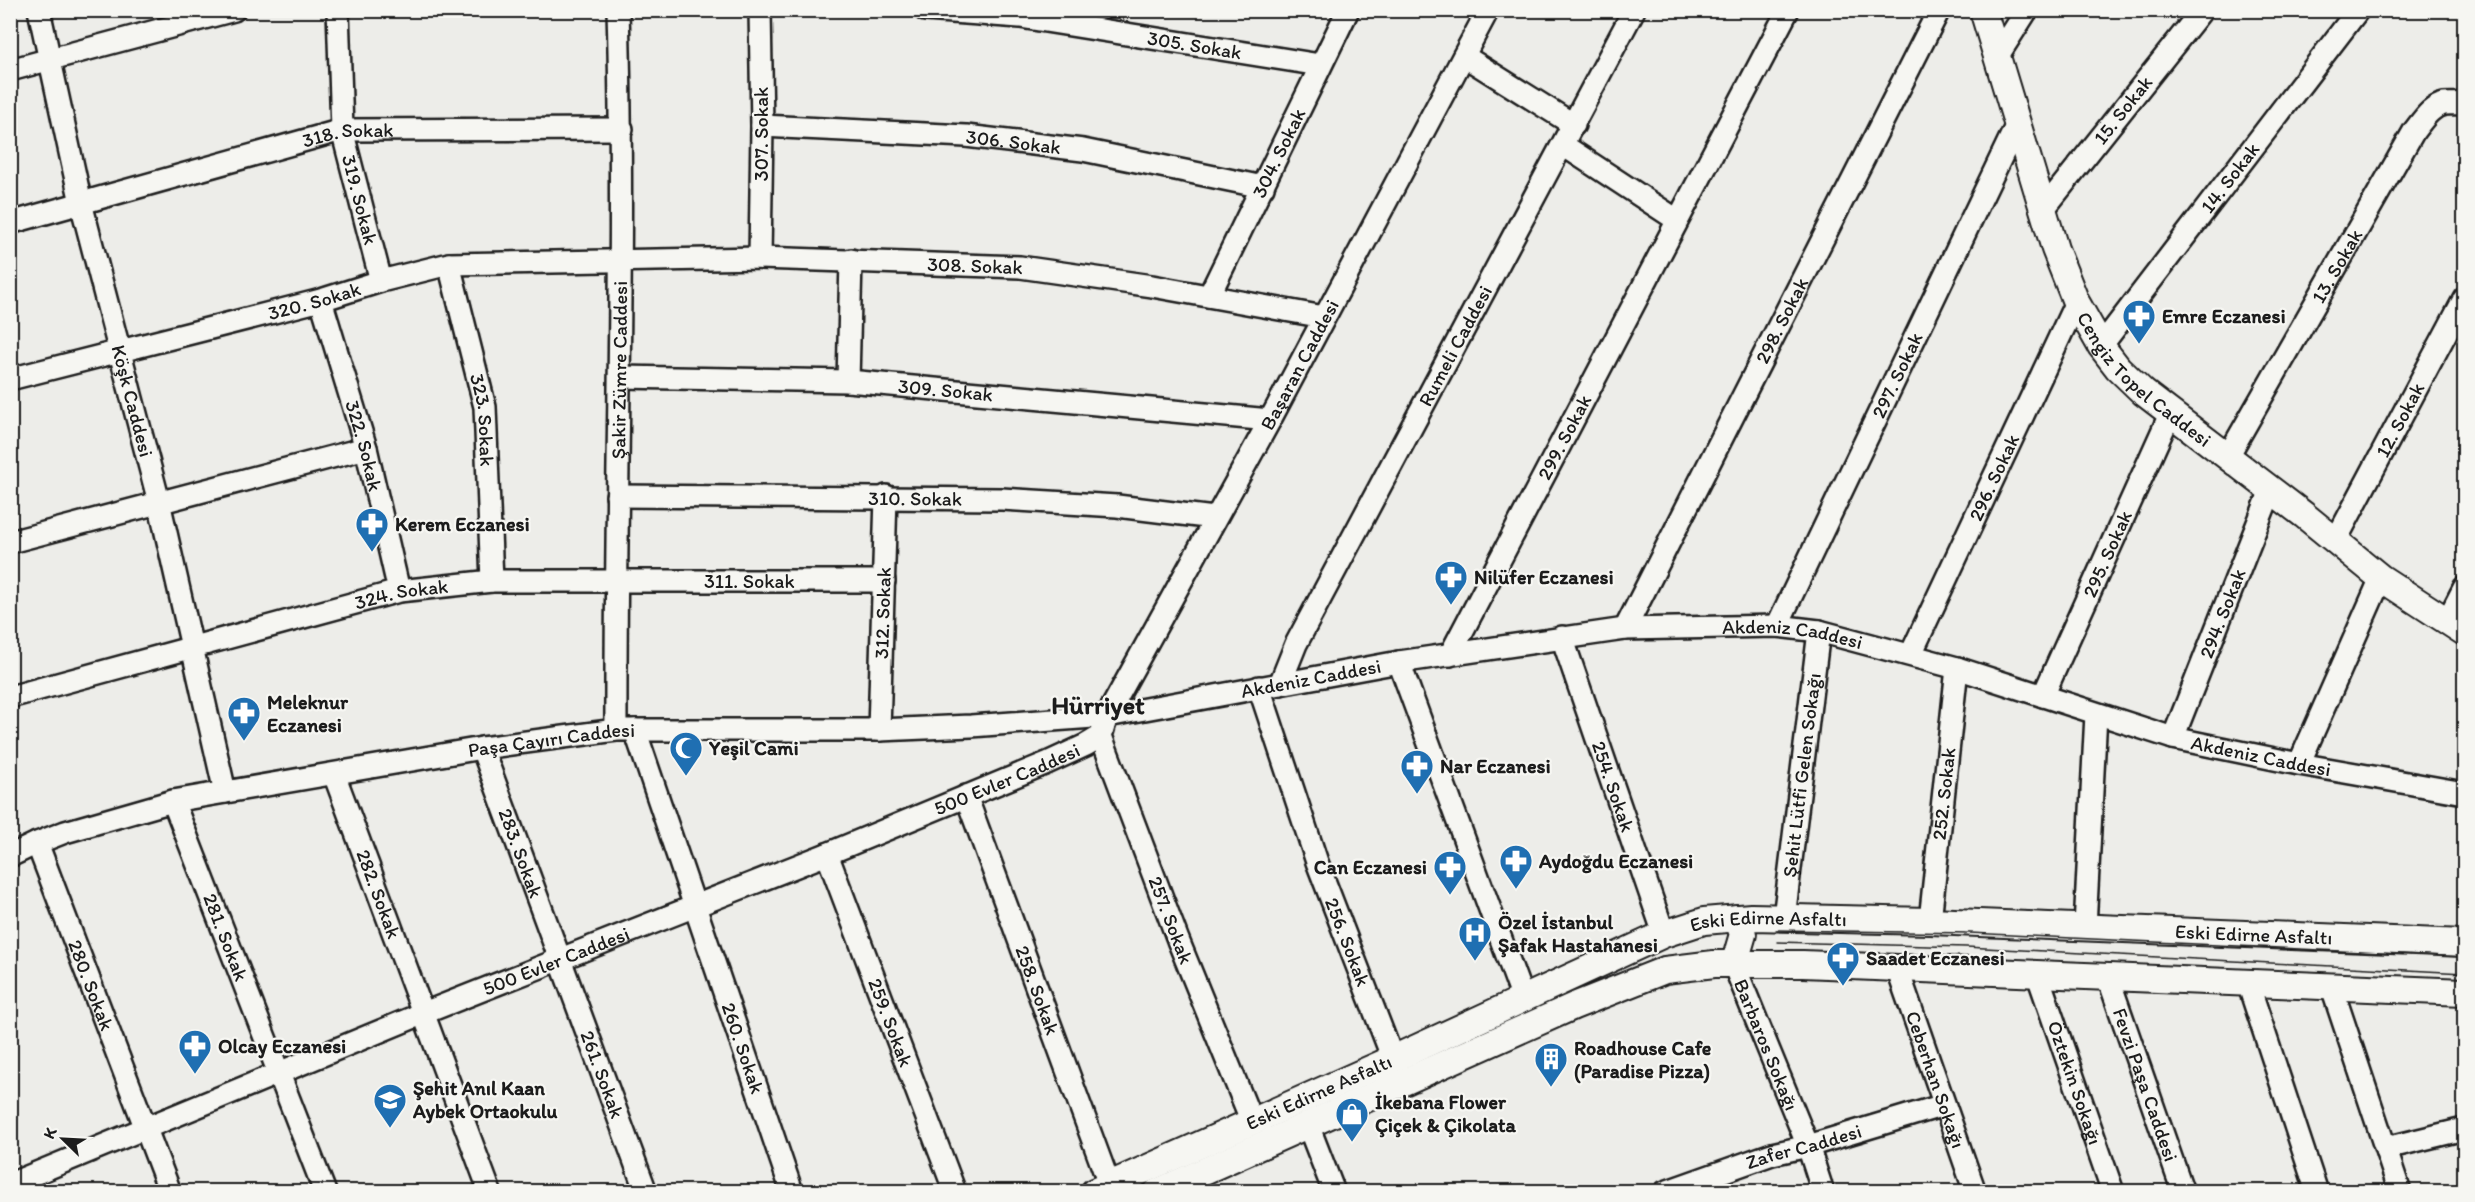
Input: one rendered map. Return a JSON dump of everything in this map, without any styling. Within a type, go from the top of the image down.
[{"type":"main road","name":"Cengiz Topel Caddesi","points":[[1983,10],[2055,249],[2076,302],[2101,346],[2118,368],[2143,392],[2336,540],[2381,578],[2456,626]]},
{"type":"main road","points":[[1734,965],[1743,934],[1737,918]]},
{"type":"main road","name":"Eski Edirne Asfaltı","points":[[1102,1188],[1393,1059],[1664,934],[1704,921],[1784,918],[1930,921],[2464,943]]},
{"type":"main road","name":"Eski Edirne Asfaltı","points":[[1157,1191],[1427,1071],[1665,970],[1692,966],[1803,964],[2464,992]]},
{"type":"main road","points":[[1252,1122],[1279,1137]]},
{"type":"street","name":"Köşk Caddesi","points":[[39,10],[81,203],[159,502],[225,792]]},
{"type":"street","points":[[10,70],[234,10]]},
{"type":"street","name":"319. Sokak","points":[[338,10],[342,130],[381,281]]},
{"type":"street","name":"Şakir Zümre Caddesi","points":[[618,10],[621,259],[615,581],[625,730]]},
{"type":"street","name":"307. Sokak","points":[[759,10],[762,126],[760,258]]},
{"type":"street","name":"305. Sokak","points":[[925,10],[1020,17],[1320,65]]},
{"type":"street","name":"304. Sokak","points":[[1209,296],[1348,10]]},
{"type":"street","name":"Başaran Caddesi","points":[[1104,726],[1488,10]]},
{"type":"street","name":"Rumeli Caddesi","points":[[1269,686],[1296,644],[1634,10]]},
{"type":"street","name":"299. Sokak","points":[[1450,654],[1788,10]]},
{"type":"street","name":"298. Sokak","points":[[1625,629],[1939,10]]},
{"type":"street","points":[[1997,57],[2027,10]]},
{"type":"street","name":"15. Sokak","points":[[2043,210],[2202,10]]},
{"type":"street","name":"14. Sokak","points":[[2101,346],[2358,10]]},
{"type":"street","points":[[1464,56],[1574,125]]},
{"type":"street","name":"13. Sokak","points":[[2228,456],[2414,131],[2429,111],[2444,104],[2463,105]]},
{"type":"street","name":"297. Sokak","points":[[1777,626],[2017,124]]},
{"type":"street","name":"306. Sokak","points":[[762,126],[990,139],[1083,150],[1263,187]]},
{"type":"street","name":"318. Sokak","points":[[10,223],[342,130],[621,129]]},
{"type":"street","points":[[1563,145],[1677,220]]},
{"type":"street","name":"308. Sokak","points":[[621,259],[760,258],[1020,267],[1209,296],[1324,317]]},
{"type":"street","name":"320. Sokak","points":[[10,379],[321,300],[381,281],[450,264],[621,259]]},
{"type":"street","points":[[848,381],[851,260]]},
{"type":"street","name":"323. Sokak","points":[[450,264],[485,407],[492,581]]},
{"type":"street","name":"12. Sokak","points":[[2336,540],[2464,299]]},
{"type":"street","name":"322. Sokak","points":[[321,300],[366,448],[399,591]]},
{"type":"street","name":"296. Sokak","points":[[1911,654],[2076,302]]},
{"type":"street","name":"309. Sokak","points":[[620,377],[848,381],[1270,420]]},
{"type":"street","name":"295. Sokak","points":[[2043,696],[2171,412]]},
{"type":"street","points":[[10,542],[366,448]]},
{"type":"street","name":"294. Sokak","points":[[2173,738],[2271,490]]},
{"type":"street","name":"310. Sokak","points":[[617,496],[886,496],[1002,499],[1117,506],[1214,518]]},
{"type":"street","name":"312. Sokak","points":[[879,730],[886,496]]},
{"type":"street","points":[[2299,764],[2381,578]]},
{"type":"street","name":"324. Sokak","points":[[10,697],[399,591],[492,581],[615,581]]},
{"type":"street","name":"311. Sokak","points":[[615,581],[884,581]]},
{"type":"street","points":[[2456,626],[2464,588]]},
{"type":"street","name":"Akdeniz Caddesi","points":[[1104,726],[1269,686],[1399,662],[1562,637],[1625,629],[1777,626],[1819,632],[1911,654],[2173,738],[2299,764],[2464,793]]},
{"type":"street","name":"Şehit Lütfi Gelen Sokağı","points":[[1784,918],[1819,632]]},
{"type":"street","name":"254. Sokak","points":[[1562,637],[1664,934]]},
{"type":"street","points":[[1399,662],[1523,999]]},
{"type":"street","name":"252. Sokak","points":[[1930,921],[1958,668]]},
{"type":"street","name":"256. Sokak","points":[[1269,686],[1317,862],[1393,1059]]},
{"type":"street","points":[[2085,927],[2096,714]]},
{"type":"street","name":"Paşa Çayırı Caddesi","points":[[10,856],[37,843],[86,825],[173,801],[482,748],[625,730],[879,730],[971,726],[1104,726]]},
{"type":"street","name":"500 Evler Caddesi","points":[[10,1184],[424,1013],[827,854],[1057,759],[1104,726]]},
{"type":"street","name":"257. Sokak","points":[[1104,726],[1174,929],[1252,1122]]},
{"type":"street","name":"260. Sokak","points":[[625,730],[693,906],[792,1191]]},
{"type":"street","name":"283. Sokak","points":[[482,748],[561,958]]},
{"type":"street","name":"282. Sokak","points":[[334,774],[490,1191]]},
{"type":"street","name":"258. Sokak","points":[[966,796],[1102,1188]]},
{"type":"street","name":"281. Sokak","points":[[173,801],[325,1191]]},
{"type":"street","name":"280. Sokak","points":[[37,843],[170,1191]]},
{"type":"street","name":"259. Sokak","points":[[827,854],[955,1191]]},
{"type":"street","name":"261. Sokak","points":[[561,958],[646,1191]]},
{"type":"street","name":"Barbaros Sokağı","points":[[1734,965],[1808,1146],[1823,1191]]},
{"type":"street","name":"Ceberhan Sokağı","points":[[1897,968],[1975,1191]]},
{"type":"street","name":"Öztekin Sokağı","points":[[2037,973],[2113,1191]]},
{"type":"street","name":"Fevzi Paşa Caddesi","points":[[2108,977],[2183,1191]]},
{"type":"street","points":[[2248,983],[2317,1191]]},
{"type":"street","points":[[2331,985],[2400,1191]]},
{"type":"street","name":"Zafer Caddesi","points":[[1665,1191],[1772,1154],[1808,1146],[1944,1106]]},
{"type":"street","points":[[1308,1125],[1334,1191]]},
{"type":"street","points":[[2386,1148],[2464,1129]]},
{"type":"street","points":[[10,1184],[13,1191]]},
{"type":"tram line","points":[[1776,930],[1970,933],[2464,957]]},
{"type":"tram line","points":[[1777,942],[1966,947],[2464,973]]},
{"type":"place","name":"Emre Eczanesi","points":[[2139,345]]},
{"type":"place","name":"Kerem Eczanesi","points":[[372,553]]},
{"type":"place","name":"Nilüfer Eczanesi","points":[[1451,606]]},
{"type":"place","name":"Meleknur Eczanesi","points":[[244,742]]},
{"type":"place","name":"Yeşil Cami","points":[[686,777]]},
{"type":"place","name":"Nar Eczanesi","points":[[1417,795]]},
{"type":"place","name":"Aydoğdu Eczanesi","points":[[1516,890]]},
{"type":"place","name":"Can Eczanesi","points":[[1450,896]]},
{"type":"place","name":"Özel İstanbul Şafak Hastahanesi","points":[[1475,962]]},
{"type":"place","name":"Saadet Eczanesi","points":[[1843,987]]},
{"type":"place","name":"Olcay Eczanesi","points":[[195,1075]]},
{"type":"place","name":"Roadhouse Cafe (Paradise Pizza)","points":[[1551,1088]]},
{"type":"place","name":"Şehit Anıl Kaan Aybek Ortaokulu","points":[[390,1129]]},
{"type":"place","name":"İkebana Flower Çiçek & Çikolata","points":[[1352,1143]]},
{"type":"district","name":"Hürriyet","points":[[1098,705]]}]
